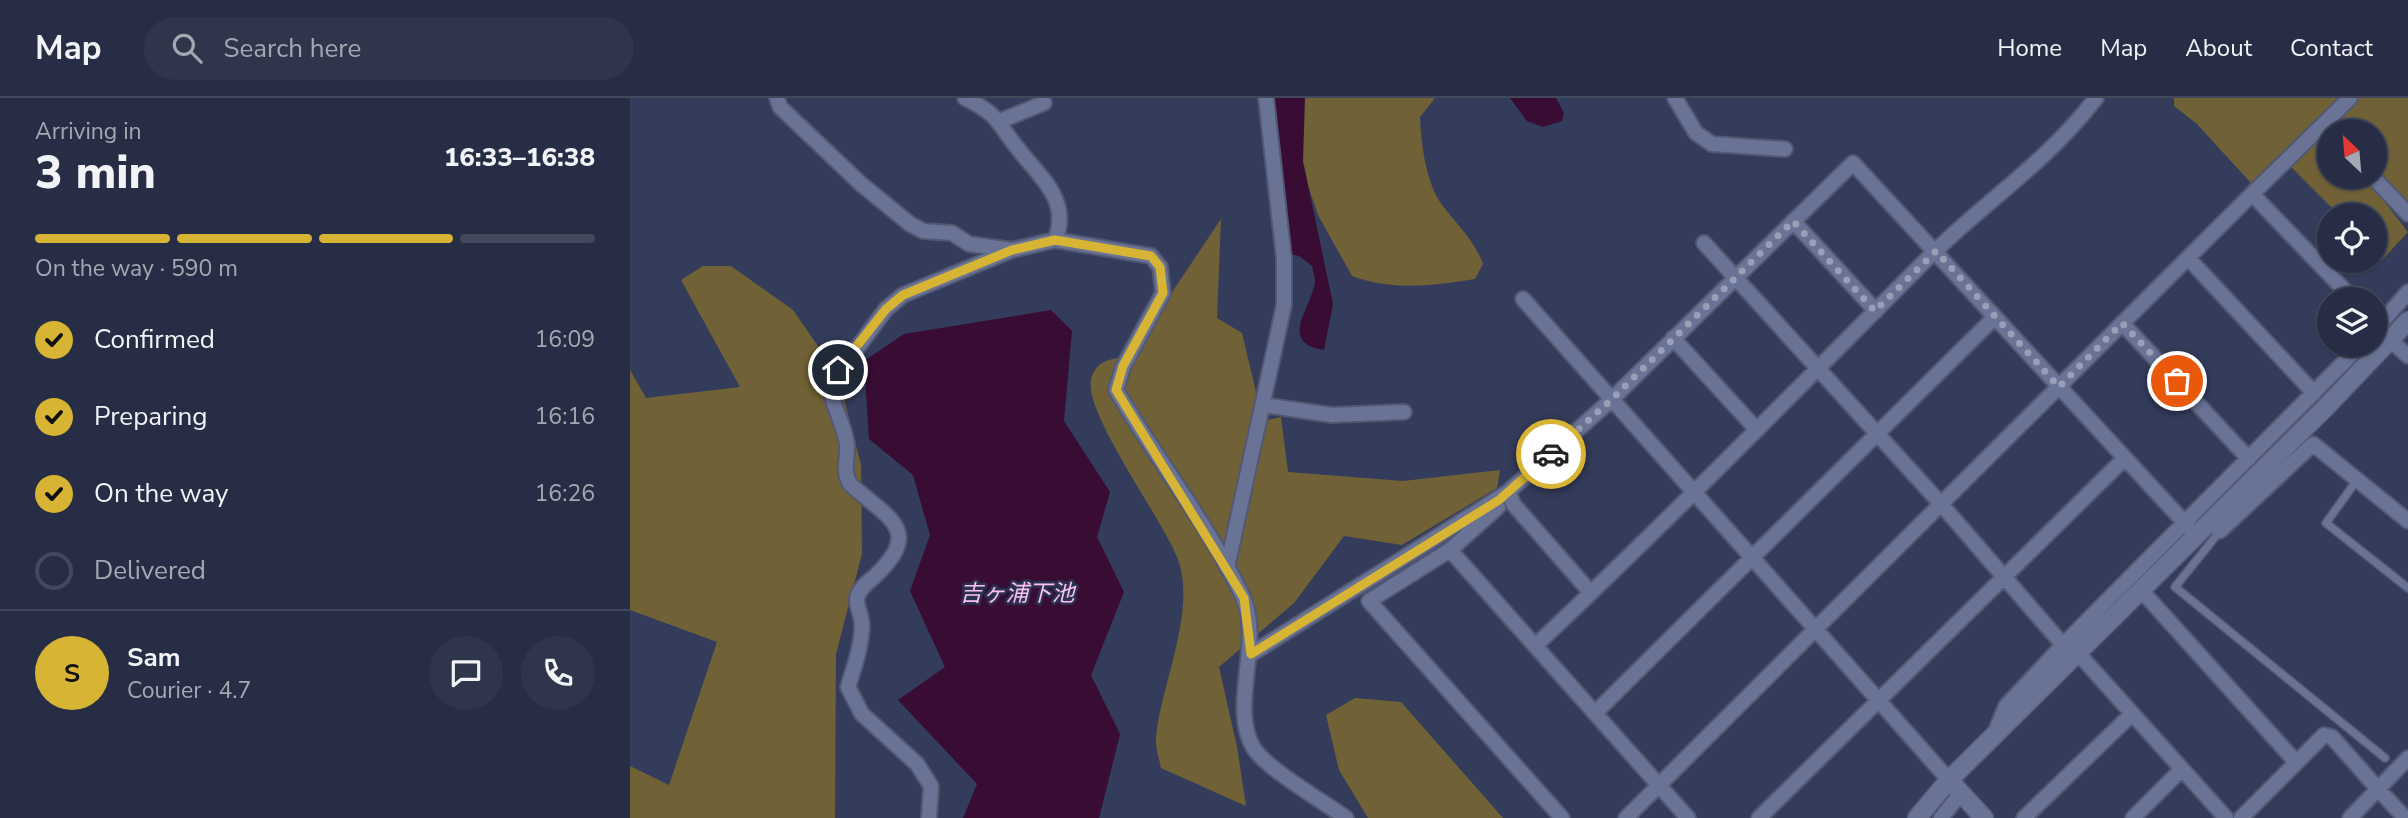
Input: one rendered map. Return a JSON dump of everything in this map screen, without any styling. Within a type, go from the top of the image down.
[{"type":"street","points":[[777,98],[780,107],[851,174],[910,224],[923,231],[952,233],[969,244],[1012,250]]},
{"type":"street","points":[[965,98],[1000,121],[1018,150],[1041,173],[1059,204],[1059,230],[1055,240]]},
{"type":"street","points":[[1227,568],[1284,305],[1284,259],[1266,98]]},
{"type":"street","points":[[1675,98],[1696,133],[1712,144],[1785,149]]},
{"type":"street","points":[[1535,646],[1936,251],[2031,170],[2076,124],[2096,98]]},
{"type":"street","points":[[2334,119],[2350,98]]},
{"type":"street","points":[[1000,121],[1044,103]]},
{"type":"street","points":[[1626,818],[1657,784],[2252,194],[2317,137]]},
{"type":"street","points":[[1251,654],[1503,496],[1611,400],[1853,163],[2190,528]]},
{"type":"street","points":[[2384,189],[2408,214]]},
{"type":"street","points":[[2252,194],[2341,287]]},
{"type":"street","points":[[1793,221],[1875,311]]},
{"type":"street","points":[[929,818],[931,786],[917,764],[862,714],[848,688],[861,642],[862,622],[857,598],[862,588],[895,557],[900,541],[895,523],[850,484],[845,476],[847,443],[830,398],[830,385],[886,309],[903,295],[1012,250],[1055,240],[1151,256],[1160,267],[1163,293],[1123,366],[1116,390],[1244,598],[1251,654],[1244,724],[1254,749],[1279,771],[1346,818]]},
{"type":"street","points":[[1704,243],[1875,435],[1941,504],[2004,578],[2132,713],[2226,818]]},
{"type":"street","points":[[2188,258],[2314,393]]},
{"type":"street","points":[[2387,314],[2408,292]]},
{"type":"street","points":[[1523,299],[1984,818]]},
{"type":"street","points":[[1595,713],[1994,317]]},
{"type":"street","points":[[2214,526],[2408,321]]},
{"type":"street","points":[[2122,323],[2249,459]]},
{"type":"street","points":[[1673,338],[1756,430]]},
{"type":"street","points":[[2391,341],[2408,356]]},
{"type":"street","points":[[2070,648],[2140,589],[2249,459],[2349,357]]},
{"type":"street","points":[[1263,405],[1332,415],[1404,412]]},
{"type":"street","points":[[1917,818],[1955,786],[1994,734],[2070,648],[2190,528],[2214,526],[2312,444],[2408,522]]},
{"type":"street","points":[[1759,818],[2124,458]]},
{"type":"street","points":[[1503,496],[1500,505],[1450,550],[1369,601],[1562,818]]},
{"type":"street","points":[[1503,496],[1591,593]]},
{"type":"street","points":[[1450,550],[1688,818]]},
{"type":"street","points":[[2140,589],[2296,762]]},
{"type":"street","points":[[2024,818],[2132,713]]},
{"type":"street","points":[[2241,818],[2324,735],[2332,737],[2405,818]]},
{"type":"street","points":[[2350,818],[2408,758]]},
{"type":"street","points":[[2133,818],[2182,769]]},
{"type":"street","points":[[1941,818],[1955,786]]},
{"type":"lane","points":[[2357,480],[2326,523],[2408,588]]},
{"type":"lane","points":[[2214,526],[2175,587],[2385,758]]},
{"type":"shaded area","points":[[1278,98],[1435,98],[1420,117],[1426,163],[1437,197],[1470,240],[1483,264],[1475,279],[1428,285],[1398,285],[1352,276],[1318,215]]},
{"type":"shaded area","points":[[2174,98],[2408,98],[2408,208],[2387,183],[2387,119],[2317,119],[2317,189],[2374,189],[2385,203],[2327,203],[2279,155],[2251,183],[2197,124],[2174,106]]},
{"type":"shaded area","points":[[2387,205],[2408,232],[2387,255]]},
{"type":"shaded area","points":[[1221,219],[1217,318],[1242,333],[1263,421],[1281,417],[1288,472],[1403,481],[1500,470],[1497,488],[1402,545],[1344,536],[1294,603],[1219,667],[1237,747],[1246,806],[1161,768],[1156,737],[1181,622],[1182,577],[1169,540],[1099,416],[1092,396],[1091,380],[1096,368],[1101,364],[1116,358],[1128,358]]},
{"type":"shaded area","points":[[703,266],[731,266],[793,310],[838,375],[861,465],[862,554],[836,654],[835,818],[630,818],[630,766],[669,785],[717,642],[630,610],[630,370],[646,398],[740,387],[681,280]]},
{"type":"shaded area","points":[[1355,698],[1401,702],[1503,818],[1368,818],[1339,770],[1326,715]]},
{"type":"water","points":[[1272,98],[1305,98],[1303,161],[1333,304],[1324,350],[1310,346],[1302,340],[1300,332],[1315,280],[1312,266],[1299,256],[1291,254]]},
{"type":"water","points":[[1510,98],[1556,98],[1564,113],[1562,121],[1543,127],[1527,121]]},
{"type":"water","name":"吉ヶ浦下池","points":[[1051,310],[1072,331],[1064,421],[1110,492],[1097,537],[1124,592],[1091,675],[1120,734],[1099,818],[963,818],[977,784],[898,700],[945,667],[910,591],[930,535],[913,475],[869,439],[864,361],[904,334]]},
{"type":"way so far","points":[[1551,454],[1611,400],[1793,221],[1875,311],[1936,251],[2059,387],[2122,323],[2177,381]]},
{"type":"route","points":[[838,370],[886,309],[903,295],[1012,250],[1055,240],[1151,256],[1160,267],[1163,293],[1123,366],[1116,390],[1244,598],[1251,654],[1499,500],[1551,454]]}]
